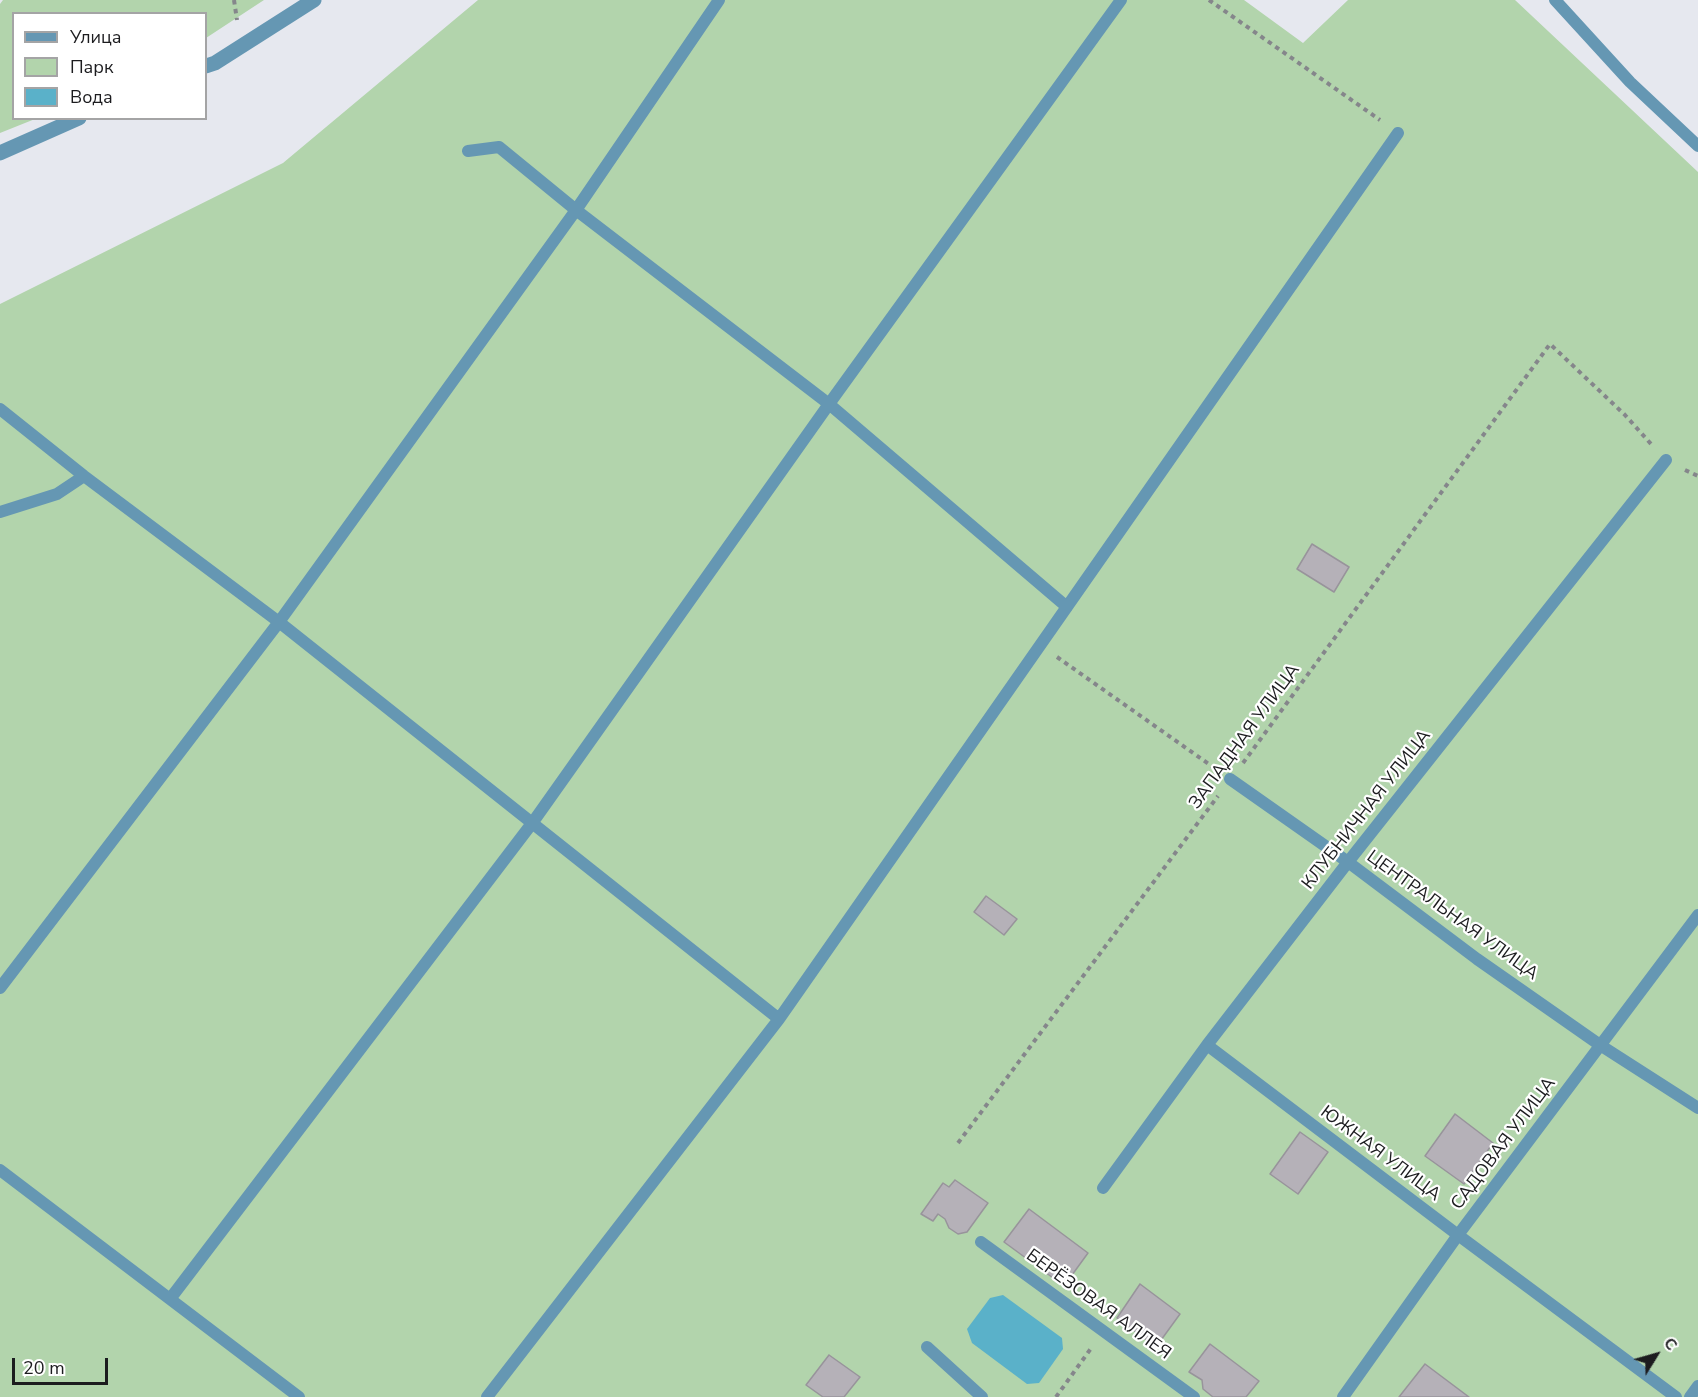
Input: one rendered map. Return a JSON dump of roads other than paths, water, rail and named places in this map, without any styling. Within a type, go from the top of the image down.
[{"type":"street","points":[[207,66],[215,63],[314,0]]},
{"type":"street","points":[[0,153],[74,120]]},
{"type":"lane","points":[[0,988],[279,622],[576,210],[719,0]]},
{"type":"lane","points":[[170,1299],[533,822],[829,404],[1121,0]]},
{"type":"lane","points":[[1555,0],[1630,82],[1698,147]]},
{"type":"lane","points":[[487,1397],[779,1019],[1398,133]]},
{"type":"lane","points":[[468,151],[498,147],[576,210],[829,404],[1067,607]]},
{"type":"lane","points":[[0,410],[279,622],[779,1019]]},
{"type":"lane","name":"КЛУБНИЧНАЯ УЛИЦА","points":[[1103,1188],[1207,1045],[1348,862],[1666,460]]},
{"type":"lane","points":[[0,512],[57,494],[84,476]]},
{"type":"lane","name":"ЦЕНТРАЛЬНАЯ УЛИЦА","points":[[1230,780],[1348,862],[1477,959],[1600,1045],[1698,1108]]},
{"type":"lane","name":"САДОВАЯ УЛИЦА","points":[[1343,1397],[1458,1236],[1698,915]]},
{"type":"lane","name":"ЮЖНАЯ УЛИЦА","points":[[1207,1045],[1458,1236],[1676,1397]]},
{"type":"lane","points":[[0,1170],[299,1397]]},
{"type":"lane","name":"БЕРЁЗОВАЯ АЛЛЕЯ","points":[[981,1242],[1194,1397]]},
{"type":"lane","points":[[927,1347],[982,1397]]},
{"type":"lane","points":[[1690,1397],[1698,1386]]},
{"type":"water","points":[[1003,1295],[1062,1338],[1063,1349],[1039,1383],[1027,1384],[972,1343],[967,1329],[990,1298]]}]
